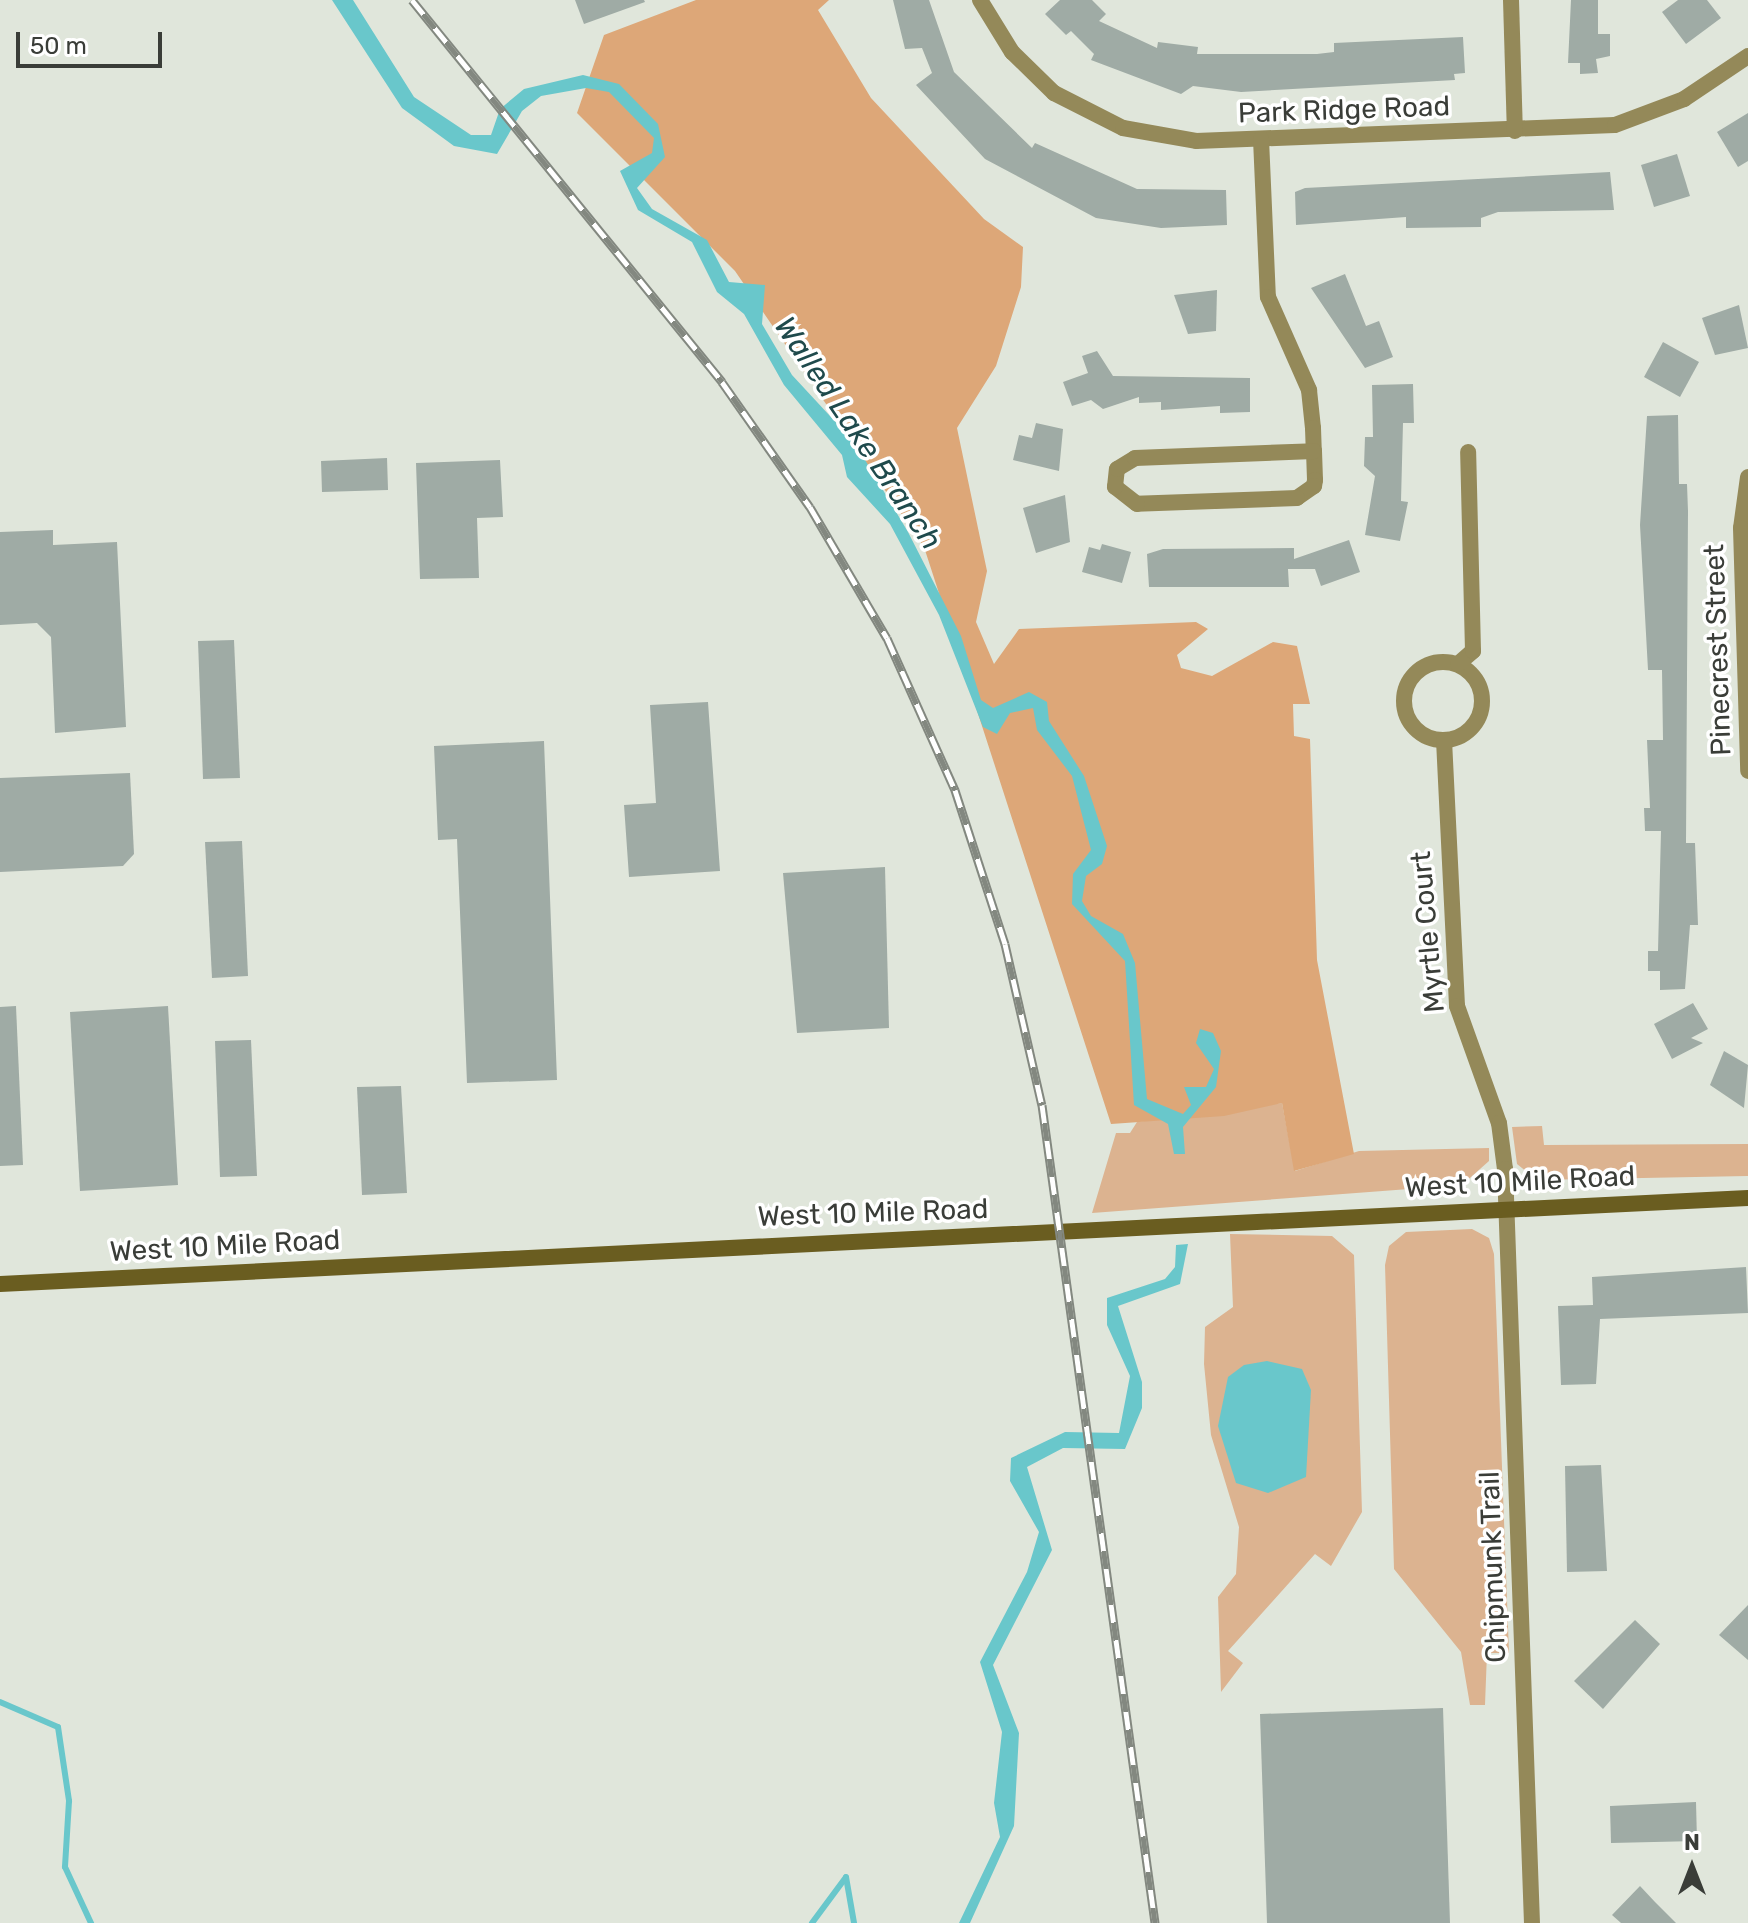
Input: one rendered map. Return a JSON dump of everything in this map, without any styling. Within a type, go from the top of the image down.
[{"type":"main road","name":"West 10 Mile Road","points":[[0,1284],[1748,1198]]},
{"type":"street","name":"Park Ridge Road","points":[[980,0],[1032,74],[1102,120],[1169,138],[1261,139],[1515,131],[1634,119],[1703,89],[1748,56]]},
{"type":"street","points":[[1511,0],[1515,131]]},
{"type":"street","points":[[1261,139],[1270,309],[1309,390],[1314,451],[1314,486],[1297,498],[1137,504],[1118,495],[1114,482],[1117,469],[1135,458],[1314,451]]},
{"type":"street","points":[[1458,664],[1473,651],[1468,452]]},
{"type":"street","name":"Pinecrest Street","points":[[1748,477],[1741,528],[1748,771]]},
{"type":"street","points":[[1443,662],[1458,664],[1479,686],[1480,716],[1459,737],[1444,740],[1416,729],[1404,702],[1415,674],[1443,662]]},
{"type":"street","name":"Myrtle Court","points":[[1444,740],[1457,1006],[1499,1123],[1502,1209]]},
{"type":"street","name":"Chipmunk Trail","points":[[1502,1209],[1532,1923]]},
{"type":"shaded area","points":[[696,0],[829,0],[818,10],[871,98],[984,219],[1023,247],[1021,287],[996,366],[957,428],[987,571],[976,622],[994,664],[1019,629],[1196,622],[1208,629],[1177,655],[1181,668],[1212,676],[1273,642],[1297,646],[1310,704],[1293,704],[1294,736],[1310,739],[1317,960],[1354,1154],[1294,1171],[1282,1103],[1224,1116],[1111,1124],[924,547],[735,271],[577,113],[604,35]]},
{"type":"shaded area","points":[[1282,1103],[1295,1171],[1359,1151],[1489,1148],[1489,1161],[1462,1185],[1092,1213],[1116,1133],[1130,1133],[1137,1122]]},
{"type":"shaded area","points":[[1542,1126],[1544,1145],[1748,1144],[1748,1176],[1537,1180],[1517,1164],[1512,1127]]},
{"type":"shaded area","points":[[1472,1229],[1489,1238],[1494,1254],[1509,1653],[1487,1653],[1485,1705],[1470,1705],[1461,1652],[1394,1569],[1385,1265],[1389,1246],[1406,1232]]},
{"type":"shaded area","points":[[1230,1234],[1332,1236],[1354,1255],[1362,1512],[1331,1566],[1315,1554],[1228,1651],[1243,1663],[1221,1692],[1218,1597],[1236,1574],[1239,1527],[1211,1435],[1204,1364],[1205,1327],[1233,1307]]},
{"type":"water","points":[[332,0],[353,0],[414,97],[471,135],[491,135],[500,109],[524,89],[583,75],[619,84],[658,124],[665,157],[637,188],[652,209],[707,240],[729,282],[765,285],[762,324],[792,375],[855,443],[908,532],[961,636],[981,700],[993,708],[1029,692],[1047,702],[1049,721],[1084,776],[1107,846],[1102,864],[1086,876],[1082,901],[1091,916],[1123,934],[1135,963],[1147,1099],[1183,1114],[1191,1105],[1184,1087],[1206,1087],[1214,1069],[1196,1043],[1200,1029],[1213,1033],[1221,1051],[1216,1087],[1183,1127],[1185,1154],[1174,1154],[1168,1124],[1134,1105],[1125,961],[1072,904],[1073,874],[1091,850],[1072,776],[1037,730],[1033,708],[1010,713],[997,734],[983,727],[939,615],[890,524],[847,477],[842,455],[784,385],[744,314],[717,292],[692,242],[638,210],[620,171],[652,153],[654,138],[609,92],[586,88],[541,96],[522,111],[497,154],[454,146],[402,108]]},
{"type":"water","points":[[1188,1244],[1180,1284],[1118,1306],[1142,1382],[1142,1408],[1125,1449],[1063,1448],[1027,1467],[1052,1550],[993,1665],[1019,1733],[1014,1826],[970,1923],[959,1923],[1000,1837],[994,1803],[1002,1732],[980,1662],[1027,1572],[1039,1532],[1010,1481],[1011,1458],[1065,1432],[1119,1433],[1130,1376],[1107,1325],[1107,1298],[1165,1279],[1175,1267],[1176,1245]]},
{"type":"water","points":[[1267,1361],[1302,1369],[1311,1390],[1306,1477],[1268,1493],[1236,1483],[1218,1426],[1228,1377],[1244,1365]]},
{"type":"building","points":[[575,0],[644,0],[645,2],[584,24]]},
{"type":"building","points":[[893,0],[929,0],[954,72],[1032,148],[1035,143],[1137,189],[1226,190],[1227,225],[1161,228],[1096,218],[985,159],[916,85],[932,73],[922,48],[905,49]]},
{"type":"building","points":[[1060,0],[1092,0],[1106,14],[1099,21],[1157,48],[1158,42],[1198,47],[1197,54],[1317,54],[1334,52],[1334,43],[1463,37],[1465,73],[1454,74],[1455,80],[1241,92],[1193,86],[1181,94],[1091,60],[1094,54],[1071,31],[1066,35],[1045,14]]},
{"type":"building","points":[[1571,0],[1598,0],[1598,34],[1610,34],[1610,56],[1596,59],[1598,73],[1580,74],[1580,63],[1568,63]]},
{"type":"building","points":[[1678,0],[1707,0],[1721,18],[1686,44],[1662,12]]},
{"type":"building","points":[[1748,113],[1748,161],[1738,167],[1717,132]]},
{"type":"building","points":[[1677,154],[1690,196],[1654,207],[1641,165]]},
{"type":"building","points":[[1610,172],[1614,210],[1498,212],[1481,218],[1481,227],[1406,228],[1406,217],[1296,225],[1295,192],[1305,188]]},
{"type":"building","points":[[1345,274],[1366,326],[1379,321],[1393,357],[1365,368],[1311,288]]},
{"type":"building","points":[[1217,290],[1216,331],[1188,334],[1174,295]]},
{"type":"building","points":[[1739,305],[1748,348],[1715,355],[1702,318]]},
{"type":"building","points":[[1663,342],[1699,362],[1680,397],[1644,377]]},
{"type":"building","points":[[1097,351],[1113,376],[1250,378],[1250,412],[1220,413],[1220,406],[1161,410],[1161,402],[1139,403],[1139,397],[1103,409],[1091,400],[1072,406],[1063,382],[1088,373],[1082,356]]},
{"type":"building","points":[[1413,384],[1414,423],[1403,423],[1401,501],[1408,502],[1400,541],[1365,535],[1375,476],[1364,466],[1365,437],[1373,437],[1372,385]]},
{"type":"building","points":[[1678,415],[1679,484],[1687,484],[1688,511],[1686,843],[1695,843],[1698,925],[1690,925],[1685,989],[1660,990],[1660,971],[1648,971],[1648,951],[1658,951],[1661,831],[1645,831],[1644,808],[1650,808],[1647,740],[1663,740],[1662,670],[1648,670],[1640,525],[1647,416]]},
{"type":"building","points":[[1036,423],[1063,429],[1059,471],[1013,460],[1019,435],[1032,438]]},
{"type":"building","points":[[387,458],[388,490],[322,492],[321,461]]},
{"type":"building","points":[[500,460],[503,517],[477,518],[479,578],[420,579],[416,463]]},
{"type":"building","points":[[1065,495],[1070,542],[1036,553],[1023,508]]},
{"type":"building","points":[[53,530],[53,545],[117,542],[126,727],[55,733],[51,637],[37,623],[0,625],[0,532]]},
{"type":"building","points":[[1349,540],[1360,572],[1321,586],[1315,569],[1288,569],[1289,587],[1149,587],[1147,554],[1163,549],[1294,548],[1294,559]]},
{"type":"building","points":[[1102,544],[1131,552],[1122,583],[1082,572],[1089,547],[1100,550]]},
{"type":"building","points":[[234,640],[240,778],[203,779],[198,641]]},
{"type":"building","points":[[708,702],[720,871],[629,877],[624,805],[656,803],[650,705]]},
{"type":"building","points":[[544,741],[557,1080],[467,1083],[457,839],[438,840],[434,746]]},
{"type":"building","points":[[130,773],[134,854],[123,866],[0,872],[0,778]]},
{"type":"building","points":[[242,841],[248,976],[212,978],[205,842]]},
{"type":"building","points":[[885,867],[889,1028],[797,1033],[783,873]]},
{"type":"building","points":[[1693,1003],[1708,1029],[1691,1038],[1703,1043],[1672,1059],[1654,1024]]},
{"type":"building","points":[[16,1006],[23,1165],[0,1166],[0,1007]]},
{"type":"building","points":[[168,1006],[178,1185],[80,1191],[70,1012]]},
{"type":"building","points":[[251,1040],[257,1176],[220,1177],[215,1041]]},
{"type":"building","points":[[1724,1051],[1748,1065],[1744,1108],[1710,1085]]},
{"type":"building","points":[[401,1086],[407,1193],[362,1195],[357,1087]]},
{"type":"building","points":[[1746,1267],[1748,1313],[1600,1319],[1596,1384],[1561,1385],[1558,1306],[1593,1305],[1592,1277]]},
{"type":"building","points":[[1601,1465],[1607,1571],[1567,1572],[1565,1466]]},
{"type":"building","points":[[1748,1605],[1748,1660],[1719,1635]]},
{"type":"building","points":[[1635,1620],[1660,1644],[1603,1709],[1574,1681]]},
{"type":"building","points":[[1443,1708],[1450,1923],[1267,1923],[1260,1714]]},
{"type":"building","points":[[1696,1802],[1697,1841],[1611,1843],[1610,1806]]},
{"type":"building","points":[[1640,1886],[1676,1923],[1621,1923],[1612,1915]]},
{"type":"waterway","points":[[0,1702],[58,1727],[69,1801],[65,1867],[91,1923]]},
{"type":"waterway","points":[[812,1923],[846,1877],[854,1923]]},
{"type":"railway","points":[[412,0],[722,382],[810,507],[887,638],[955,790],[1005,944],[1042,1105],[1155,1923]]},
{"type":"water label","name":"Walled Lake Branch","points":[[858,433]]}]
